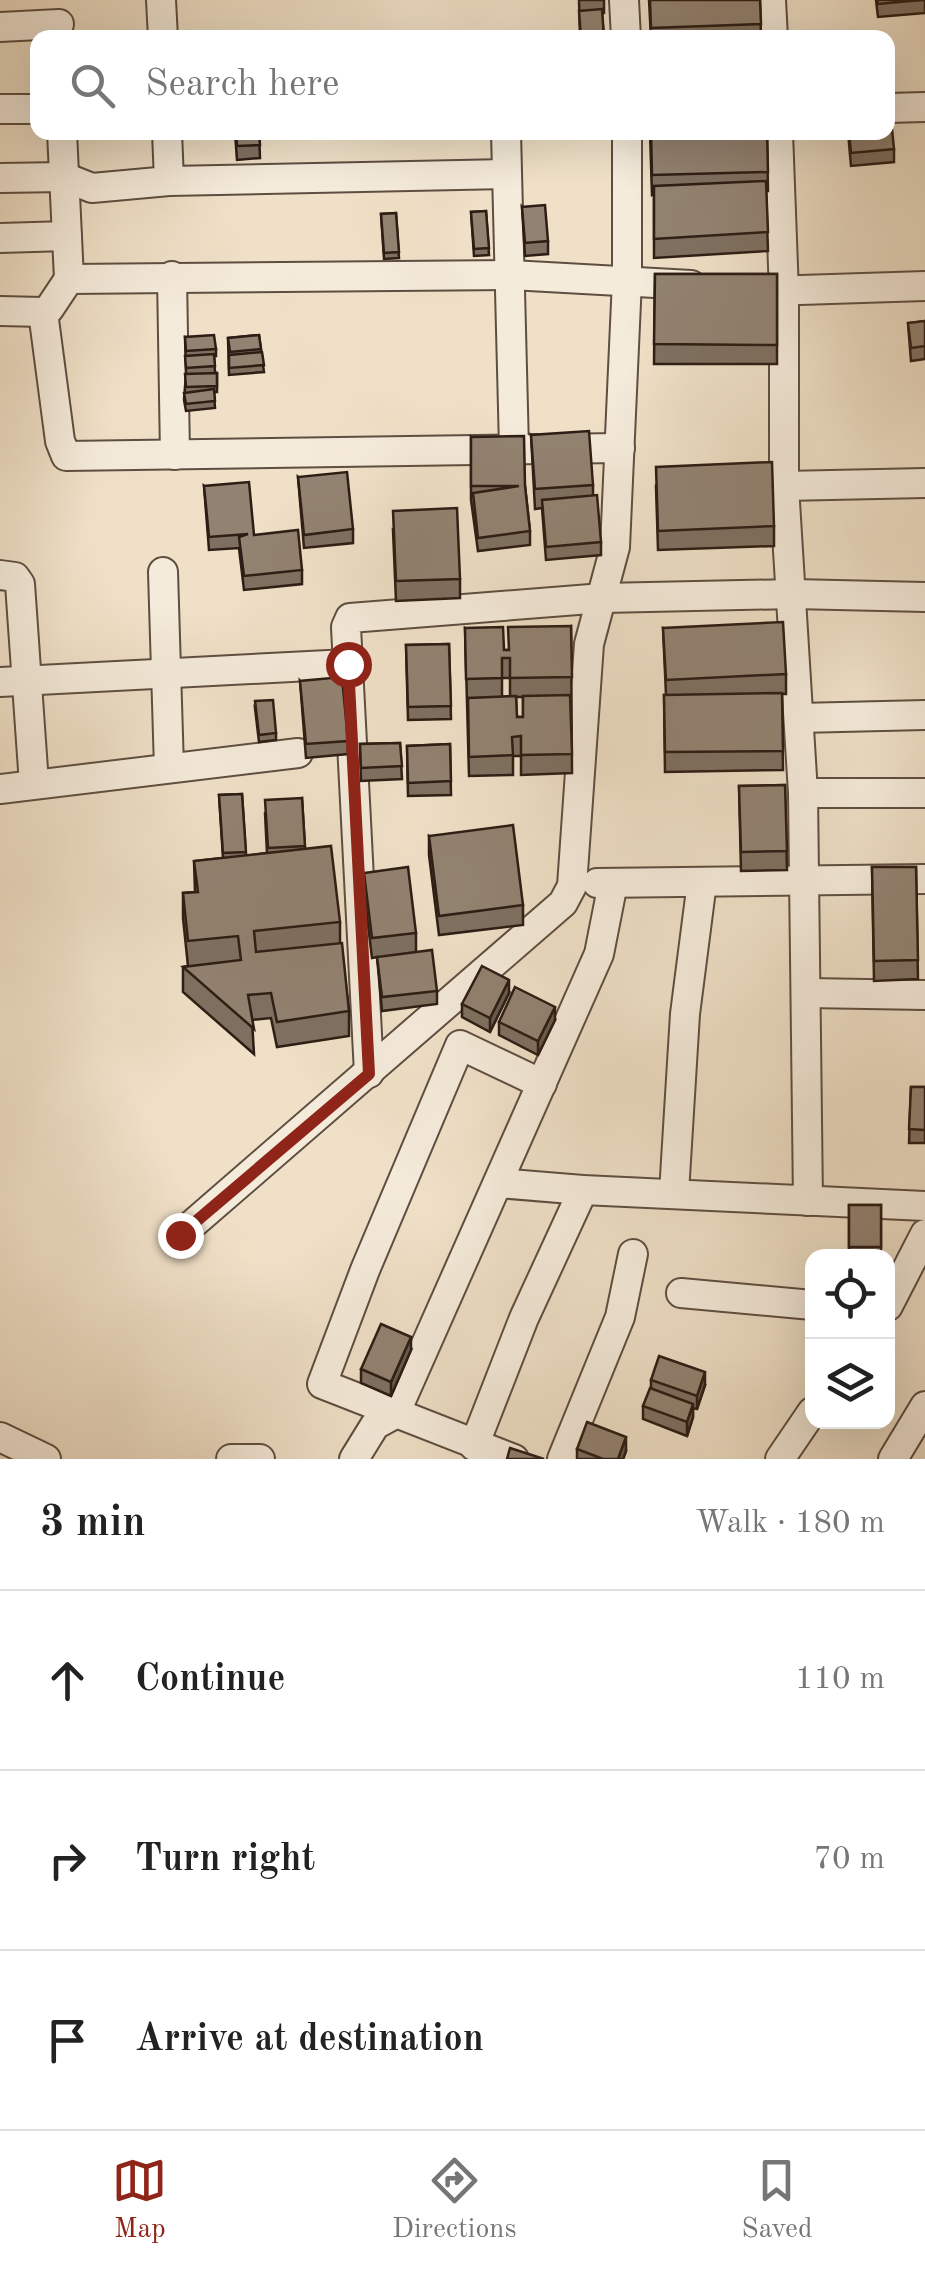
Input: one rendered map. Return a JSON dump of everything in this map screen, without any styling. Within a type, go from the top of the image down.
[{"type":"street","points":[[161,0],[163,30]]},
{"type":"street","points":[[624,0],[626,30]]},
{"type":"street","points":[[771,0],[773,30]]},
{"type":"street","points":[[0,26],[59,21]]},
{"type":"street","points":[[895,108],[925,107]]},
{"type":"street","points":[[0,109],[30,109]]},
{"type":"street","points":[[0,312],[50,309],[69,279],[62,140]]},
{"type":"street","points":[[167,140],[169,181]]},
{"type":"street","points":[[506,140],[514,448]]},
{"type":"street","points":[[568,893],[589,644],[615,548],[627,280],[627,140]]},
{"type":"street","points":[[778,140],[784,293],[784,486],[804,793],[808,1201]]},
{"type":"street","points":[[0,178],[64,177],[92,188],[169,181],[507,174]]},
{"type":"street","points":[[0,238],[67,236]]},
{"type":"street","points":[[69,279],[511,275],[784,293],[925,286]]},
{"type":"street","points":[[172,276],[175,455]]},
{"type":"street","points":[[43,312],[60,441],[66,456],[620,448]]},
{"type":"street","points":[[784,486],[925,483]]},
{"type":"street","points":[[163,572],[169,768]]},
{"type":"street","points":[[0,575],[15,577],[20,584],[34,784]]},
{"type":"street","points":[[369,1074],[346,627],[350,618],[603,598],[925,596]]},
{"type":"street","points":[[0,682],[348,664]]},
{"type":"street","points":[[799,718],[925,716]]},
{"type":"street","points":[[0,788],[298,753]]},
{"type":"street","points":[[804,793],[925,793]]},
{"type":"street","points":[[180,1235],[369,1074],[568,893],[613,882],[925,879]]},
{"type":"street","points":[[354,1459],[375,1425],[396,1414],[599,954],[613,882]]},
{"type":"street","points":[[674,1192],[685,1014],[702,882]]},
{"type":"street","points":[[808,993],[925,996]]},
{"type":"street","points":[[514,1459],[322,1384],[365,1270],[460,1045],[542,1084]]},
{"type":"street","points":[[498,1182],[583,1190],[925,1206]]},
{"type":"street","points":[[474,1446],[524,1318],[583,1190]]},
{"type":"street","points":[[895,1292],[925,1234]]},
{"type":"street","points":[[562,1459],[620,1316],[633,1254]]},
{"type":"street","points":[[680,1293],[805,1305]]},
{"type":"street","points":[[893,1459],[925,1406]]},
{"type":"street","points":[[780,1459],[805,1422]]},
{"type":"street","points":[[0,1437],[46,1459]]},
{"type":"street","points":[[231,1459],[260,1459]]},
{"type":"building","points":[[650,0],[760,0],[761,24],[651,28]]},
{"type":"building","points":[[877,0],[922,0],[878,4]]},
{"type":"building","points":[[602,9],[603,30],[580,30],[579,11]]},
{"type":"building","points":[[237,140],[260,140],[260,145],[237,146]]},
{"type":"building","points":[[651,140],[767,140],[768,172],[652,175]]},
{"type":"building","points":[[850,140],[893,140],[894,149],[851,153]]},
{"type":"building","points":[[766,181],[768,232],[654,239],[654,186]]},
{"type":"building","points":[[545,205],[548,241],[525,243],[522,207]]},
{"type":"building","points":[[486,211],[489,248],[474,249],[471,212]]},
{"type":"building","points":[[396,213],[399,252],[384,253],[381,214]]},
{"type":"building","points":[[655,274],[777,274],[777,345],[654,344]]},
{"type":"building","points":[[925,321],[925,346],[911,348],[908,323]]},
{"type":"building","points":[[214,335],[216,349],[186,351],[185,337]]},
{"type":"building","points":[[259,335],[261,349],[230,352],[228,338]]},
{"type":"building","points":[[262,352],[264,365],[229,368],[229,355]]},
{"type":"building","points":[[214,354],[215,366],[186,368],[185,356]]},
{"type":"building","points":[[217,373],[217,386],[186,387],[185,374]]},
{"type":"building","points":[[214,389],[215,401],[186,404],[184,393]]},
{"type":"building","points":[[589,431],[593,485],[535,489],[531,435]]},
{"type":"building","points":[[524,436],[530,531],[478,538],[473,493],[519,486],[471,486],[471,437]]},
{"type":"building","points":[[772,462],[774,526],[658,531],[656,467]]},
{"type":"building","points":[[347,472],[353,529],[304,535],[298,477]]},
{"type":"building","points":[[249,482],[254,535],[298,530],[302,570],[244,576],[239,537],[248,534],[209,537],[204,486]]},
{"type":"building","points":[[597,495],[601,542],[546,547],[542,500]]},
{"type":"building","points":[[457,508],[460,579],[396,581],[393,511]]},
{"type":"building","points":[[783,622],[786,674],[666,680],[663,628]]},
{"type":"building","points":[[571,626],[572,677],[510,678],[510,658],[502,658],[502,678],[466,679],[465,628],[503,627],[504,650],[509,650],[508,627]]},
{"type":"building","points":[[449,644],[451,706],[408,707],[406,645]]},
{"type":"building","points":[[342,677],[348,741],[306,744],[300,681]]},
{"type":"building","points":[[782,693],[783,751],[665,752],[664,695]]},
{"type":"building","points":[[570,695],[572,754],[521,755],[521,736],[512,737],[513,755],[469,757],[468,698],[516,696],[517,717],[523,717],[523,696]]},
{"type":"building","points":[[273,700],[276,733],[259,735],[255,701]]},
{"type":"building","points":[[400,743],[402,766],[361,768],[360,744]]},
{"type":"building","points":[[450,744],[451,781],[408,783],[407,746]]},
{"type":"building","points":[[785,785],[787,851],[741,852],[739,786]]},
{"type":"building","points":[[242,794],[246,852],[223,853],[219,795]]},
{"type":"building","points":[[302,798],[305,846],[268,848],[265,800]]},
{"type":"building","points":[[513,825],[523,905],[439,916],[429,836]]},
{"type":"building","points":[[331,846],[340,922],[254,931],[256,952],[342,943],[349,1011],[277,1022],[271,993],[248,995],[254,1029],[183,967],[241,960],[238,936],[188,941],[183,893],[198,892],[194,861]]},
{"type":"building","points":[[408,867],[416,933],[372,938],[364,873]]},
{"type":"building","points":[[872,867],[916,867],[918,960],[874,961]]},
{"type":"building","points":[[432,950],[437,991],[382,997],[377,957]]},
{"type":"building","points":[[482,966],[509,980],[490,1018],[462,1004]]},
{"type":"building","points":[[515,987],[555,1007],[538,1041],[499,1022]]},
{"type":"building","points":[[911,1087],[925,1087],[925,1130],[909,1129]]},
{"type":"building","points":[[849,1205],[881,1205],[881,1247],[849,1247]]},
{"type":"building","points":[[381,1324],[411,1337],[391,1382],[361,1369]]},
{"type":"building","points":[[659,1356],[705,1372],[697,1396],[651,1380]]},
{"type":"building","points":[[650,1388],[693,1404],[687,1422],[643,1406]]},
{"type":"building","points":[[587,1422],[626,1437],[618,1459],[603,1459],[577,1449]]},
{"type":"building","points":[[510,1448],[544,1459],[507,1459]]},
{"type":"route","points":[[180,1235],[369,1074],[348,664]]}]
